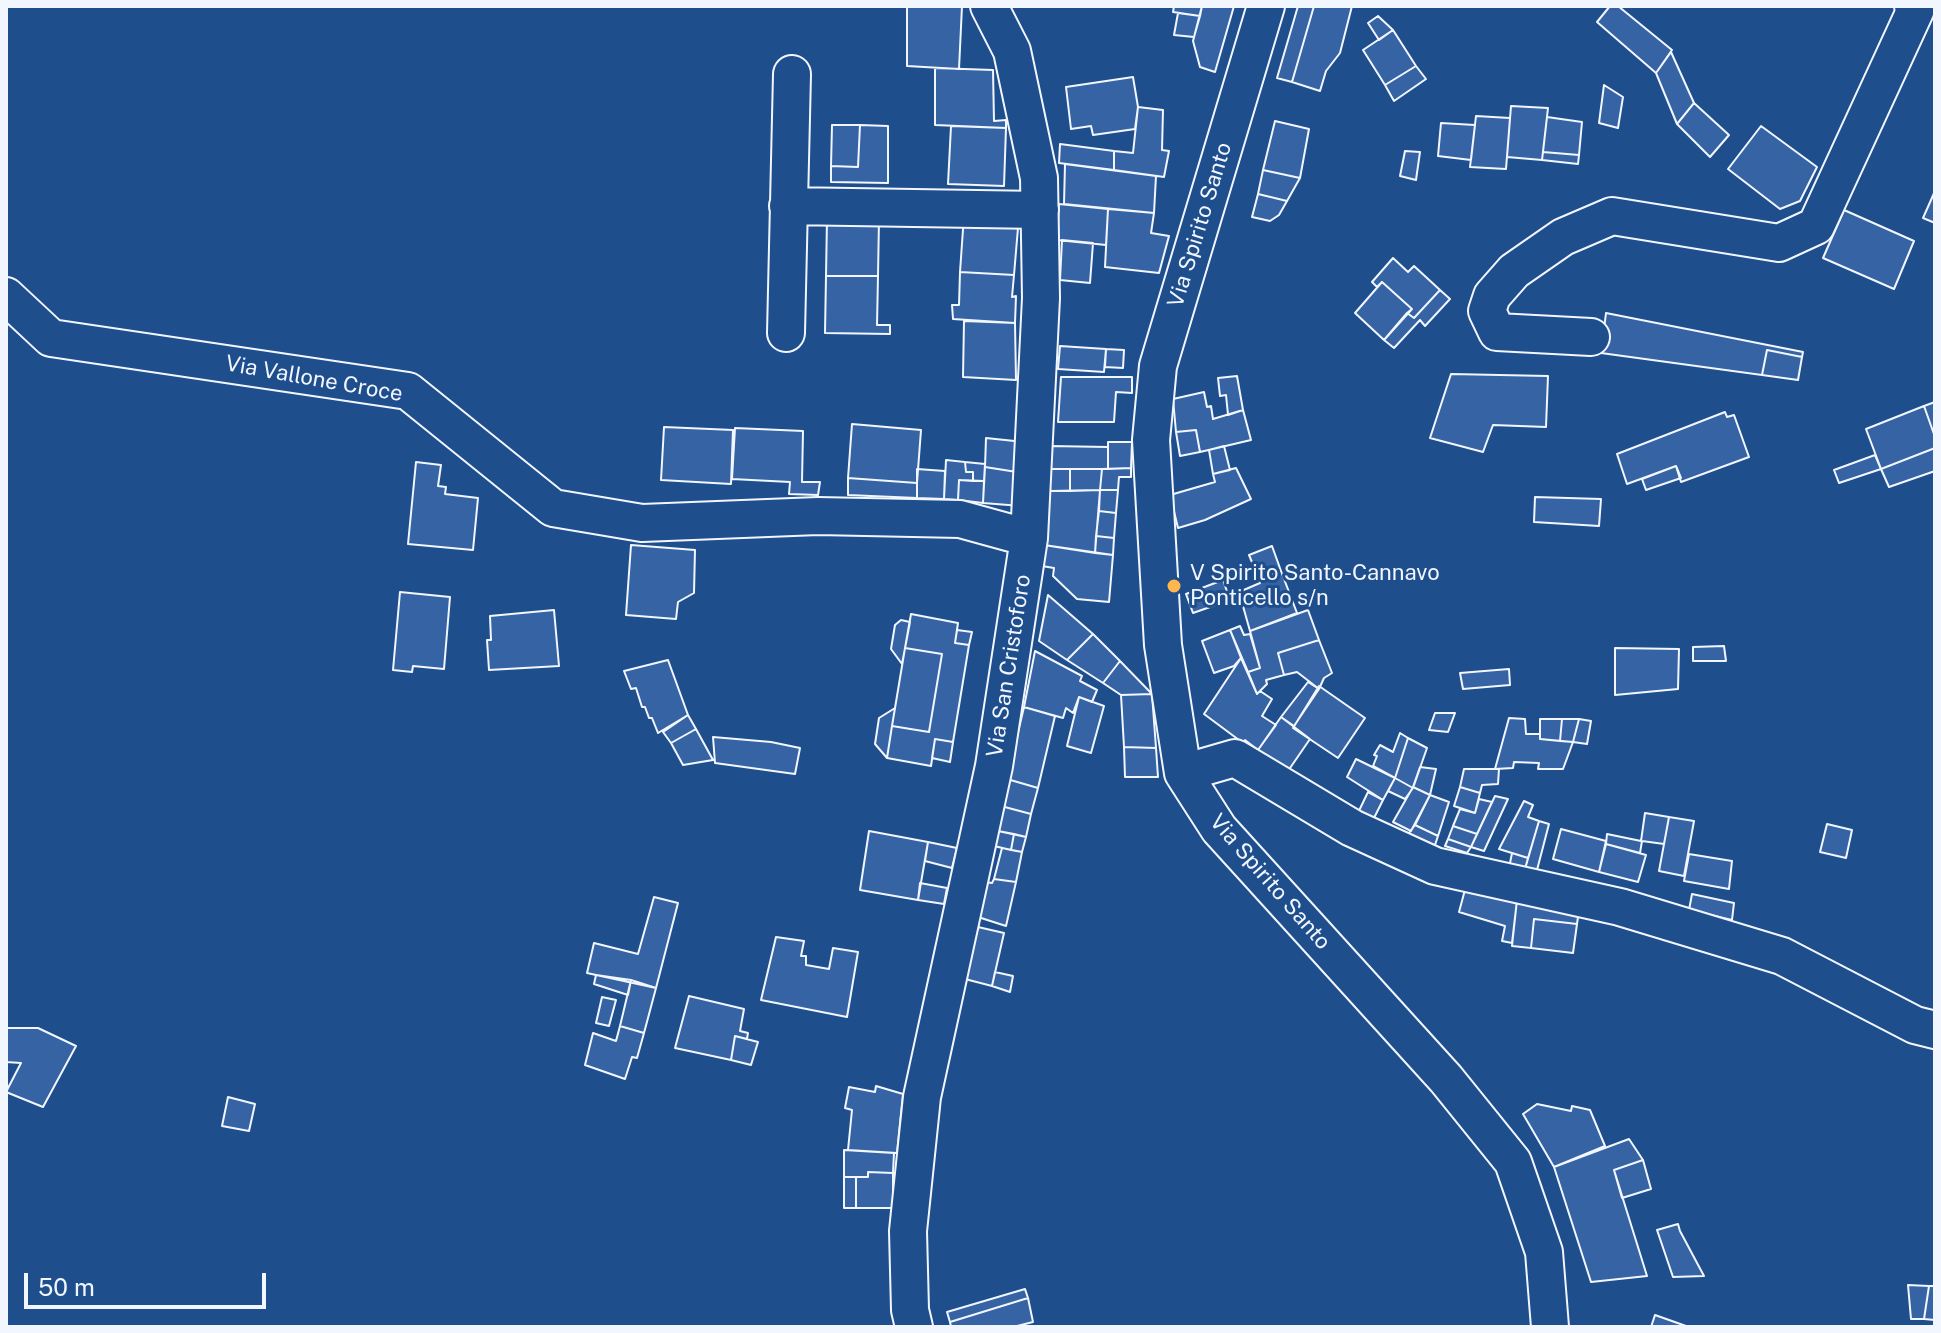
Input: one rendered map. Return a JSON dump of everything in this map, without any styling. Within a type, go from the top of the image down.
[{"type":"street","name":"Via San Cristoforo","points":[[914,1327],[910,1310],[908,1231],[922,1097],[994,766],[1029,538],[1041,298],[1039,178],[1012,51],[989,6]]},
{"type":"street","name":"Via Spirito Santo","points":[[1266,6],[1158,366],[1151,440],[1160,598],[1163,645],[1183,773],[1219,829],[1446,1079],[1513,1162],[1544,1252],[1550,1327]]},
{"type":"street","points":[[1591,337],[1497,332],[1487,311],[1492,296],[1514,271],[1563,237],[1612,216],[1779,243],[1816,226],[1916,9],[1913,6]]},
{"type":"street","points":[[786,333],[792,74]]},
{"type":"street","points":[[788,206],[1040,210]]},
{"type":"street","name":"Via Vallone Croce","points":[[6,296],[51,338],[408,391],[553,508],[642,523],[818,516],[960,519],[1029,538]]},
{"type":"street","points":[[1183,773],[1235,758],[1352,828],[1435,866],[1620,907],[1782,956],[1915,1025],[1935,1030]]},
{"type":"building","points":[[907,6],[962,6],[959,69],[907,66]]},
{"type":"building","points":[[1174,6],[1202,6],[1200,16],[1173,12]]},
{"type":"building","points":[[1202,6],[1234,6],[1215,72],[1200,67],[1193,41]]},
{"type":"building","points":[[1298,6],[1314,6],[1292,82],[1277,78]]},
{"type":"building","points":[[1314,6],[1352,6],[1340,53],[1326,71],[1320,91],[1292,82]]},
{"type":"building","points":[[1610,6],[1618,6],[1672,50],[1656,73],[1597,22]]},
{"type":"building","points":[[1178,13],[1200,16],[1194,37],[1174,35]]},
{"type":"building","points":[[1378,16],[1393,30],[1379,40],[1368,23]]},
{"type":"building","points":[[1393,30],[1416,66],[1385,85],[1363,50]]},
{"type":"building","points":[[1671,52],[1694,103],[1677,124],[1656,73]]},
{"type":"building","points":[[1416,66],[1426,79],[1394,101],[1385,85]]},
{"type":"building","points":[[935,68],[993,70],[994,121],[1006,120],[1006,128],[935,125]]},
{"type":"building","points":[[1133,77],[1138,107],[1135,129],[1093,135],[1091,126],[1071,129],[1066,87]]},
{"type":"building","points":[[1604,85],[1623,97],[1618,128],[1599,123]]},
{"type":"building","points":[[1694,103],[1729,135],[1710,157],[1677,124]]},
{"type":"building","points":[[1511,106],[1548,108],[1542,160],[1507,157]]},
{"type":"building","points":[[1138,107],[1163,110],[1162,150],[1169,151],[1164,177],[1114,170],[1114,151],[1133,153]]},
{"type":"building","points":[[1476,116],[1510,118],[1506,169],[1470,167]]},
{"type":"building","points":[[1547,117],[1582,122],[1579,155],[1543,152]]},
{"type":"building","points":[[1275,121],[1309,129],[1300,178],[1263,170]]},
{"type":"building","points":[[1441,123],[1475,125],[1471,160],[1438,156]]},
{"type":"building","points":[[832,125],[860,125],[858,167],[831,166]]},
{"type":"building","points":[[860,125],[888,126],[888,183],[831,182],[831,166],[858,167]]},
{"type":"building","points":[[951,126],[1006,128],[1004,186],[948,184]]},
{"type":"building","points":[[1761,126],[1817,167],[1800,201],[1780,209],[1728,169]]},
{"type":"building","points":[[1060,144],[1114,151],[1114,170],[1059,163]]},
{"type":"building","points":[[1405,151],[1420,152],[1416,180],[1400,176]]},
{"type":"building","points":[[1543,152],[1579,155],[1578,164],[1542,160]]},
{"type":"building","points":[[1065,164],[1156,176],[1154,213],[1064,204]]},
{"type":"building","points":[[1263,170],[1300,178],[1287,201],[1258,194]]},
{"type":"building","points":[[1935,191],[1935,223],[1923,218]]},
{"type":"building","points":[[1258,194],[1287,201],[1279,215],[1270,221],[1252,217]]},
{"type":"building","points":[[1059,204],[1108,209],[1106,245],[1057,240]]},
{"type":"building","points":[[1108,209],[1154,213],[1151,233],[1169,236],[1159,273],[1105,267]]},
{"type":"building","points":[[1844,210],[1914,241],[1894,289],[1823,258]]},
{"type":"building","points":[[964,215],[1019,216],[1014,275],[960,272]]},
{"type":"building","points":[[827,218],[879,219],[878,276],[826,276]]},
{"type":"building","points":[[1062,240],[1093,243],[1090,283],[1060,280]]},
{"type":"building","points":[[1393,258],[1408,272],[1414,266],[1440,290],[1414,318],[1407,313],[1412,309],[1382,282],[1377,287],[1372,282]]},
{"type":"building","points":[[960,272],[1014,275],[1012,297],[1016,296],[1015,323],[953,319],[952,305],[959,305]]},
{"type":"building","points":[[826,276],[878,276],[877,325],[890,325],[890,334],[825,333]]},
{"type":"building","points":[[1382,282],[1412,309],[1384,340],[1355,313]]},
{"type":"building","points":[[1440,290],[1450,299],[1425,326],[1420,320],[1394,348],[1384,340],[1407,313],[1414,318]]},
{"type":"building","points":[[1606,313],[1803,352],[1802,357],[1767,350],[1762,375],[1601,353]]},
{"type":"building","points":[[964,321],[1015,323],[1016,380],[963,377]]},
{"type":"building","points":[[1060,346],[1106,349],[1104,372],[1058,369]]},
{"type":"building","points":[[1106,349],[1124,350],[1123,368],[1105,367]]},
{"type":"building","points":[[1767,350],[1802,357],[1798,380],[1762,375]]},
{"type":"building","points":[[1451,374],[1548,376],[1546,427],[1493,425],[1483,452],[1430,438]]},
{"type":"building","points":[[1237,376],[1243,410],[1228,415],[1226,395],[1220,396],[1218,378]]},
{"type":"building","points":[[1061,377],[1132,377],[1132,393],[1116,392],[1114,422],[1058,422]]},
{"type":"building","points":[[1204,392],[1213,419],[1243,410],[1251,440],[1200,452],[1196,430],[1176,432],[1173,399]]},
{"type":"building","points":[[1935,402],[1935,437],[1924,406]]},
{"type":"building","points":[[1924,406],[1935,437],[1935,448],[1881,469],[1866,429]]},
{"type":"building","points":[[1725,412],[1727,417],[1734,415],[1749,457],[1681,482],[1676,466],[1627,484],[1617,454]]},
{"type":"building","points":[[852,424],[921,430],[917,483],[848,478]]},
{"type":"building","points":[[664,427],[733,430],[731,484],[661,480]]},
{"type":"building","points":[[735,428],[803,431],[802,482],[820,482],[818,495],[789,494],[790,482],[732,479]]},
{"type":"building","points":[[1196,430],[1200,452],[1180,456],[1176,432]]},
{"type":"building","points":[[986,438],[1024,442],[1023,473],[985,467]]},
{"type":"building","points":[[1108,442],[1132,442],[1131,468],[1108,469]]},
{"type":"building","points":[[1050,446],[1108,447],[1108,469],[1050,469]]},
{"type":"building","points":[[1224,446],[1230,470],[1213,474],[1209,450]]},
{"type":"building","points":[[1935,448],[1935,471],[1889,487],[1881,469]]},
{"type":"building","points":[[1875,455],[1881,469],[1839,483],[1834,470]]},
{"type":"building","points":[[946,460],[965,462],[966,472],[973,472],[973,481],[959,480],[958,500],[944,499]]},
{"type":"building","points":[[416,462],[441,465],[438,486],[446,487],[445,494],[478,498],[473,550],[408,544]]},
{"type":"building","points":[[965,462],[985,464],[984,481],[973,481],[973,472],[966,472]]},
{"type":"building","points":[[1676,466],[1681,478],[1646,490],[1642,479]]},
{"type":"building","points":[[985,467],[1023,473],[1021,506],[983,503]]},
{"type":"building","points":[[1131,468],[1131,477],[1119,477],[1118,490],[1100,490],[1102,469]]},
{"type":"building","points":[[1236,468],[1251,499],[1205,520],[1178,528],[1170,495],[1215,482],[1213,474]]},
{"type":"building","points":[[917,469],[945,471],[944,499],[917,498]]},
{"type":"building","points":[[1050,469],[1070,469],[1070,491],[1049,491]]},
{"type":"building","points":[[1070,469],[1102,469],[1100,490],[1070,491]]},
{"type":"building","points":[[848,478],[917,483],[917,498],[848,495]]},
{"type":"building","points":[[959,480],[984,481],[983,503],[958,500]]},
{"type":"building","points":[[1100,490],[1118,490],[1116,513],[1099,511]]},
{"type":"building","points":[[1100,490],[1095,553],[1044,545],[1049,491]]},
{"type":"building","points":[[1535,497],[1601,499],[1599,526],[1534,522]]},
{"type":"building","points":[[1099,511],[1116,513],[1114,538],[1096,536]]},
{"type":"building","points":[[1096,536],[1114,538],[1113,555],[1095,553]]},
{"type":"building","points":[[631,545],[695,550],[694,593],[678,602],[676,619],[626,615]]},
{"type":"building","points":[[1044,545],[1113,555],[1109,602],[1077,599],[1053,576],[1054,568],[1042,566]]},
{"type":"building","points":[[1272,546],[1281,571],[1259,579],[1249,555]]},
{"type":"building","points":[[1281,571],[1297,613],[1250,631],[1239,592],[1260,583],[1259,579]]},
{"type":"building","points":[[1223,580],[1230,600],[1193,613],[1186,594]]},
{"type":"building","points":[[400,592],[450,597],[444,669],[413,666],[412,672],[393,670]]},
{"type":"building","points":[[1048,595],[1093,634],[1067,660],[1039,641]]},
{"type":"building","points":[[554,610],[559,666],[489,670],[487,640],[491,640],[490,616]]},
{"type":"building","points":[[1308,610],[1319,640],[1278,653],[1284,675],[1266,680],[1267,684],[1257,694],[1248,672],[1260,668],[1250,631]]},
{"type":"building","points":[[911,614],[958,623],[955,643],[969,645],[953,742],[935,739],[931,766],[887,758],[892,726],[929,732],[942,654],[905,648]]},
{"type":"building","points":[[901,620],[910,622],[902,664],[891,649],[895,625]]},
{"type":"building","points":[[1240,626],[1244,635],[1250,634],[1260,668],[1248,672],[1230,630]]},
{"type":"building","points":[[957,630],[972,632],[969,645],[955,643]]},
{"type":"building","points":[[1230,630],[1241,658],[1234,666],[1214,673],[1202,641]]},
{"type":"building","points":[[1093,634],[1120,661],[1103,683],[1067,660]]},
{"type":"building","points":[[1319,640],[1332,673],[1324,678],[1319,689],[1297,672],[1284,675],[1278,653]]},
{"type":"building","points":[[1724,646],[1726,661],[1693,661],[1693,647]]},
{"type":"building","points":[[905,648],[942,654],[929,732],[892,726]]},
{"type":"building","points":[[1615,648],[1679,649],[1678,689],[1615,695]]},
{"type":"building","points":[[1035,651],[1082,676],[1080,681],[1097,690],[1092,702],[1079,697],[1073,713],[1066,708],[1063,718],[1024,707]]},
{"type":"building","points":[[1241,658],[1257,694],[1260,691],[1272,699],[1262,716],[1276,725],[1258,750],[1245,740],[1243,743],[1204,714]]},
{"type":"building","points":[[668,660],[688,715],[658,733],[652,718],[642,707],[636,688],[631,689],[624,671]]},
{"type":"building","points":[[1120,661],[1152,694],[1121,695],[1103,683]]},
{"type":"building","points":[[1509,669],[1510,685],[1463,689],[1460,673]]},
{"type":"building","points":[[1308,682],[1319,689],[1294,726],[1281,717]]},
{"type":"building","points":[[1319,686],[1365,718],[1338,758],[1293,728]]},
{"type":"building","points":[[1152,694],[1156,748],[1124,747],[1121,695]]},
{"type":"building","points":[[1079,697],[1104,706],[1091,753],[1067,746]]},
{"type":"building","points":[[1024,707],[1055,716],[1038,788],[1007,779]]},
{"type":"building","points":[[895,708],[887,758],[875,744],[879,718]]},
{"type":"building","points":[[1435,713],[1455,713],[1448,732],[1429,730]]},
{"type":"building","points":[[688,715],[696,729],[671,743],[663,732]]},
{"type":"building","points":[[1281,717],[1310,739],[1288,771],[1258,750]]},
{"type":"building","points":[[1509,718],[1525,719],[1526,734],[1540,734],[1540,739],[1573,742],[1563,769],[1538,769],[1539,763],[1514,762],[1513,768],[1495,769]]},
{"type":"building","points":[[1540,719],[1562,719],[1560,741],[1540,739]]},
{"type":"building","points":[[1562,719],[1579,719],[1573,742],[1560,741]]},
{"type":"building","points":[[1579,719],[1591,721],[1587,744],[1573,742]]},
{"type":"building","points":[[696,729],[713,760],[683,765],[671,743]]},
{"type":"building","points":[[1400,733],[1408,738],[1395,778],[1373,766],[1377,756],[1374,755],[1380,745],[1393,752]]},
{"type":"building","points":[[713,737],[800,748],[795,774],[715,763]]},
{"type":"building","points":[[1408,738],[1427,748],[1413,788],[1395,778]]},
{"type":"building","points":[[935,739],[953,742],[950,762],[932,758]]},
{"type":"building","points":[[1124,747],[1156,748],[1158,777],[1125,777]]},
{"type":"building","points":[[1356,759],[1395,778],[1383,800],[1347,777]]},
{"type":"building","points":[[1420,767],[1436,769],[1430,795],[1413,787]]},
{"type":"building","points":[[1464,769],[1499,769],[1498,784],[1482,785],[1480,793],[1460,787]]},
{"type":"building","points":[[1395,778],[1413,788],[1405,799],[1388,791]]},
{"type":"building","points":[[1007,779],[1038,788],[1031,814],[1001,806]]},
{"type":"building","points":[[1413,787],[1430,795],[1411,831],[1393,822]]},
{"type":"building","points":[[1460,787],[1480,793],[1475,813],[1454,806]]},
{"type":"building","points":[[1368,792],[1383,800],[1371,824],[1356,817]]},
{"type":"building","points":[[1430,795],[1449,802],[1438,836],[1415,825]]},
{"type":"building","points":[[1495,796],[1508,799],[1484,851],[1471,847]]},
{"type":"building","points":[[1479,799],[1492,802],[1477,834],[1453,826],[1460,809],[1475,813]]},
{"type":"building","points":[[1524,801],[1533,805],[1528,817],[1539,821],[1528,858],[1499,849]]},
{"type":"building","points":[[1001,806],[1031,814],[1026,837],[998,831]]},
{"type":"building","points":[[1645,813],[1669,817],[1664,844],[1642,841],[1640,853],[1606,844],[1607,834],[1641,841]]},
{"type":"building","points":[[1669,817],[1694,821],[1684,876],[1659,871]]},
{"type":"building","points":[[1539,821],[1549,824],[1537,870],[1525,869]]},
{"type":"building","points":[[1827,824],[1852,830],[1846,858],[1820,852]]},
{"type":"building","points":[[1415,825],[1438,836],[1434,848],[1406,837]]},
{"type":"building","points":[[1453,826],[1477,834],[1471,847],[1448,839]]},
{"type":"building","points":[[1561,829],[1606,841],[1599,872],[1553,859]]},
{"type":"building","points":[[869,831],[928,842],[918,900],[860,890]]},
{"type":"building","points":[[998,831],[1014,834],[1011,850],[994,846]]},
{"type":"building","points":[[1014,834],[1026,837],[1022,852],[1011,850]]},
{"type":"building","points":[[1448,839],[1471,847],[1467,853],[1445,846]]},
{"type":"building","points":[[928,842],[957,848],[952,868],[925,861]]},
{"type":"building","points":[[1606,844],[1646,855],[1638,882],[1599,872]]},
{"type":"building","points":[[1002,848],[1022,852],[1016,882],[994,879]]},
{"type":"building","points":[[1512,853],[1528,858],[1525,869],[1509,868]]},
{"type":"building","points":[[1689,854],[1732,861],[1729,889],[1684,881]]},
{"type":"building","points":[[994,879],[1016,882],[1006,926],[978,917],[985,882],[992,883]]},
{"type":"building","points":[[920,883],[947,888],[944,904],[918,900]]},
{"type":"building","points":[[1466,886],[1517,900],[1512,943],[1502,941],[1505,926],[1459,912]]},
{"type":"building","points":[[1692,894],[1734,903],[1732,920],[1689,910]]},
{"type":"building","points":[[654,897],[678,903],[656,988],[587,973],[594,943],[638,954]]},
{"type":"building","points":[[1517,900],[1579,910],[1577,924],[1534,919],[1531,948],[1512,946]]},
{"type":"building","points":[[1534,919],[1577,924],[1573,953],[1531,948]]},
{"type":"building","points":[[978,927],[1004,933],[992,986],[965,979]]},
{"type":"building","points":[[776,937],[804,941],[801,956],[806,956],[806,965],[829,969],[833,948],[858,952],[847,1017],[761,1000]]},
{"type":"building","points":[[995,972],[1013,976],[1010,992],[992,986]]},
{"type":"building","points":[[596,975],[631,980],[628,995],[594,984]]},
{"type":"building","points":[[631,980],[656,988],[644,1033],[620,1026]]},
{"type":"building","points":[[689,996],[744,1009],[740,1031],[748,1033],[747,1039],[735,1036],[731,1060],[675,1048]]},
{"type":"building","points":[[602,997],[616,1000],[609,1026],[596,1023]]},
{"type":"building","points":[[620,1026],[644,1033],[637,1058],[632,1057],[625,1079],[585,1065],[593,1033],[616,1041]]},
{"type":"building","points":[[6,1028],[38,1028],[76,1046],[43,1107],[6,1092],[21,1063],[6,1062]]},
{"type":"building","points":[[735,1036],[758,1042],[751,1065],[731,1060]]},
{"type":"building","points":[[876,1086],[903,1094],[897,1153],[848,1150],[852,1110],[845,1108],[849,1087],[875,1092]]},
{"type":"building","points":[[228,1097],[255,1104],[249,1131],[222,1126]]},
{"type":"building","points":[[1537,1104],[1571,1111],[1572,1106],[1590,1110],[1605,1146],[1554,1167],[1523,1114]]},
{"type":"building","points":[[1629,1139],[1643,1160],[1614,1170],[1647,1276],[1591,1282],[1554,1167]]},
{"type":"building","points":[[844,1150],[894,1153],[893,1173],[868,1172],[868,1177],[844,1177]]},
{"type":"building","points":[[1643,1160],[1651,1189],[1622,1198],[1614,1170]]},
{"type":"building","points":[[868,1172],[893,1173],[893,1208],[856,1208],[856,1177],[868,1177]]},
{"type":"building","points":[[844,1177],[856,1177],[856,1208],[844,1208]]},
{"type":"building","points":[[1678,1224],[1704,1276],[1673,1277],[1657,1230]]},
{"type":"building","points":[[1908,1285],[1929,1286],[1924,1319],[1911,1319]]},
{"type":"building","points":[[1929,1286],[1935,1286],[1935,1320],[1924,1319]]},
{"type":"building","points":[[1025,1289],[1028,1298],[950,1322],[947,1312]]},
{"type":"building","points":[[1028,1298],[1033,1322],[1013,1327],[951,1327],[950,1322]]},
{"type":"building","points":[[1655,1315],[1686,1326],[1686,1327],[1651,1327]]},
{"type":"place","name":"V Spirito Santo-Cannavo Ponticello s/n","points":[[1174,586]]}]
